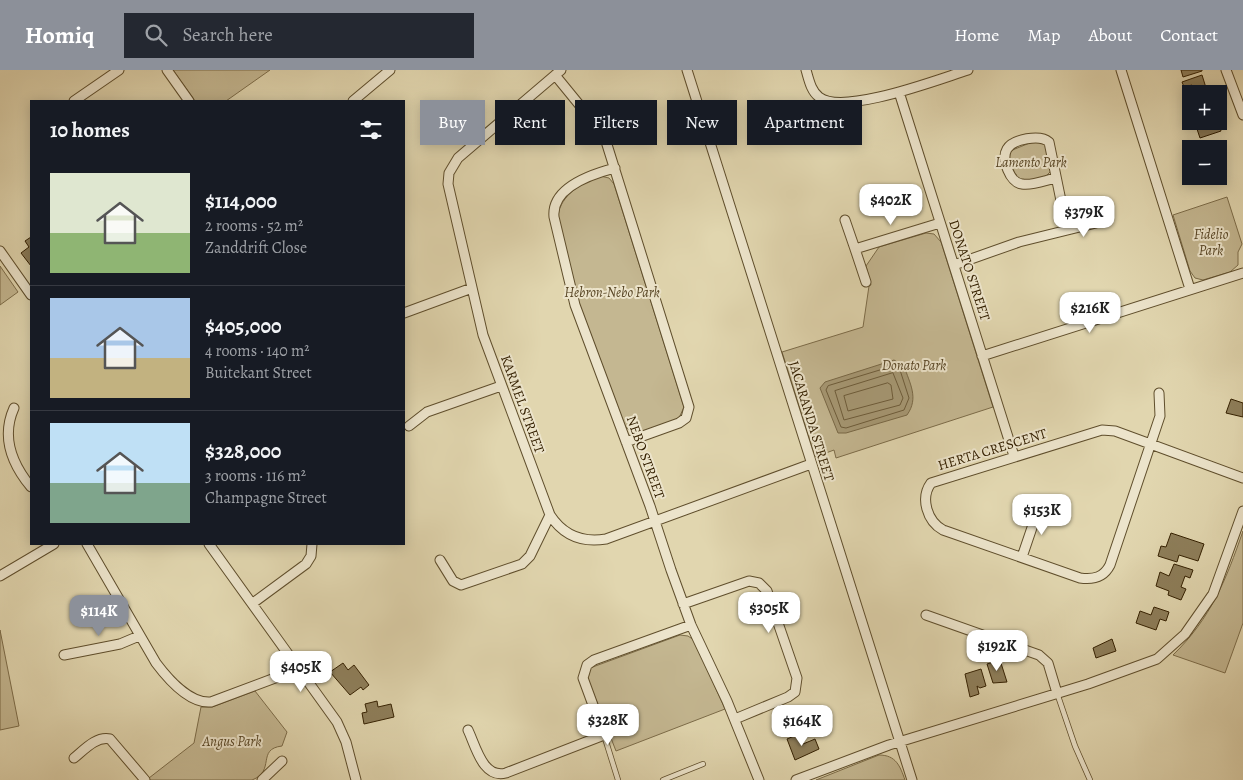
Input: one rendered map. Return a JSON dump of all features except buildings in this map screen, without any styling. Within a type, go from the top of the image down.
[{"type":"street","points":[[75,100],[119,70]]},
{"type":"street","points":[[167,70],[188,100]]},
{"type":"street","points":[[373,70],[380,79]]},
{"type":"street","points":[[354,100],[390,70]]},
{"type":"street","name":"JACARANDA STREET","points":[[687,70],[912,780]]},
{"type":"street","points":[[806,70],[815,93],[830,103],[840,103],[899,92],[968,70]]},
{"type":"street","points":[[1121,70],[1190,290]]},
{"type":"street","points":[[1226,70],[1243,115]]},
{"type":"street","points":[[558,73],[602,132],[615,168],[689,407],[686,418],[679,423],[626,442]]},
{"type":"street","name":"KARMEL STREET","points":[[558,73],[458,158],[451,168],[448,179],[483,334],[550,515],[567,533],[590,540],[606,539],[811,464]]},
{"type":"street","name":"DONATO STREET","points":[[899,92],[1014,456]]},
{"type":"street","points":[[1056,178],[1025,184],[1016,183],[1011,177],[1006,158],[1007,150],[1012,144],[1037,137],[1046,139],[1050,146],[1067,230]]},
{"type":"street","name":"NEBO STREET","points":[[615,168],[583,178],[561,195],[555,204],[553,212],[575,305],[691,625],[735,719],[758,780]]},
{"type":"street","points":[[846,220],[866,282]]},
{"type":"street","points":[[855,249],[940,223]]},
{"type":"street","points":[[954,265],[1020,242],[1096,223]]},
{"type":"street","points":[[0,251],[30,295]]},
{"type":"street","points":[[982,356],[1243,273]]},
{"type":"street","points":[[405,313],[472,288]]},
{"type":"street","points":[[408,426],[427,412],[501,386]]},
{"type":"street","points":[[1150,445],[1161,411],[1159,393]]},
{"type":"street","points":[[14,408],[9,418],[8,442],[12,459],[30,486]]},
{"type":"street","name":"HERTA CRESCENT","points":[[1150,445],[1107,571],[1097,578],[1088,579],[936,526],[932,521],[925,499],[927,489],[939,480],[1102,430],[1114,431],[1243,478]]},
{"type":"street","points":[[1022,557],[1039,507]]},
{"type":"street","points":[[796,780],[899,742],[1057,694],[1150,662],[1179,640],[1216,587],[1243,511]]},
{"type":"street","points":[[440,560],[453,581],[460,585],[519,566],[530,556],[550,515]]},
{"type":"street","points":[[0,576],[52,545]]},
{"type":"street","points":[[88,545],[139,636],[164,672],[193,698],[202,702],[211,702],[299,669]]},
{"type":"street","points":[[210,545],[341,729],[356,780]]},
{"type":"street","points":[[252,603],[306,564],[311,556],[312,545]]},
{"type":"street","points":[[684,604],[749,581],[759,583],[767,591],[797,678],[797,688],[788,697],[735,719]]},
{"type":"street","points":[[926,615],[1039,655],[1048,664],[1057,694]]},
{"type":"street","points":[[468,730],[486,769],[498,774],[506,773],[604,735],[583,678],[587,665],[594,660],[691,625]]},
{"type":"street","points":[[64,655],[120,644],[139,636]]},
{"type":"street","points":[[74,758],[101,738],[110,738],[145,780]]},
{"type":"street","points":[[262,780],[282,761]]},
{"type":"lane","points":[[1057,694],[1075,746],[1090,780]]},
{"type":"lane","points":[[604,735],[618,780]]},
{"type":"lane","points":[[663,780],[703,764]]},
{"type":"green space","points":[[173,70],[270,70],[227,100],[194,100]]},
{"type":"green space","name":"Lamento Park","points":[[1037,140],[1046,143],[1051,171],[1045,177],[1022,182],[1012,168],[1010,151]]},
{"type":"green space","name":"Hebron-Nebo Park","points":[[600,176],[609,178],[614,184],[684,407],[679,418],[659,428],[643,432],[630,430],[625,426],[577,298],[558,216],[563,202],[573,191]]},
{"type":"green space","name":"Fidelio Park","points":[[1227,197],[1242,244],[1238,252],[1238,265],[1230,272],[1203,280],[1195,278],[1190,271],[1173,215]]},
{"type":"green space","name":"Donato Park","points":[[926,233],[934,234],[941,242],[993,407],[836,458],[834,450],[815,457],[782,352],[863,327],[869,286],[871,285],[866,266],[879,247]]},
{"type":"green space","points":[[0,266],[18,292],[0,305]]},
{"type":"green space","points":[[1243,531],[1243,623],[1225,673],[1173,655],[1198,627],[1216,598]]},
{"type":"green space","points":[[0,630],[19,726],[0,730]]},
{"type":"green space","points":[[680,635],[688,636],[694,640],[725,709],[616,751],[588,679],[590,668]]},
{"type":"green space","name":"Angus Park","points":[[255,691],[287,732],[282,746],[270,751],[263,771],[259,776],[252,780],[150,780],[149,778],[194,743],[201,707],[212,707]]},
{"type":"green space","points":[[879,755],[893,759],[899,766],[905,780],[816,780]]},
{"type":"water","points":[[894,360],[904,366],[911,385],[913,397],[911,409],[907,415],[846,433],[838,433],[820,388],[825,382]]}]
